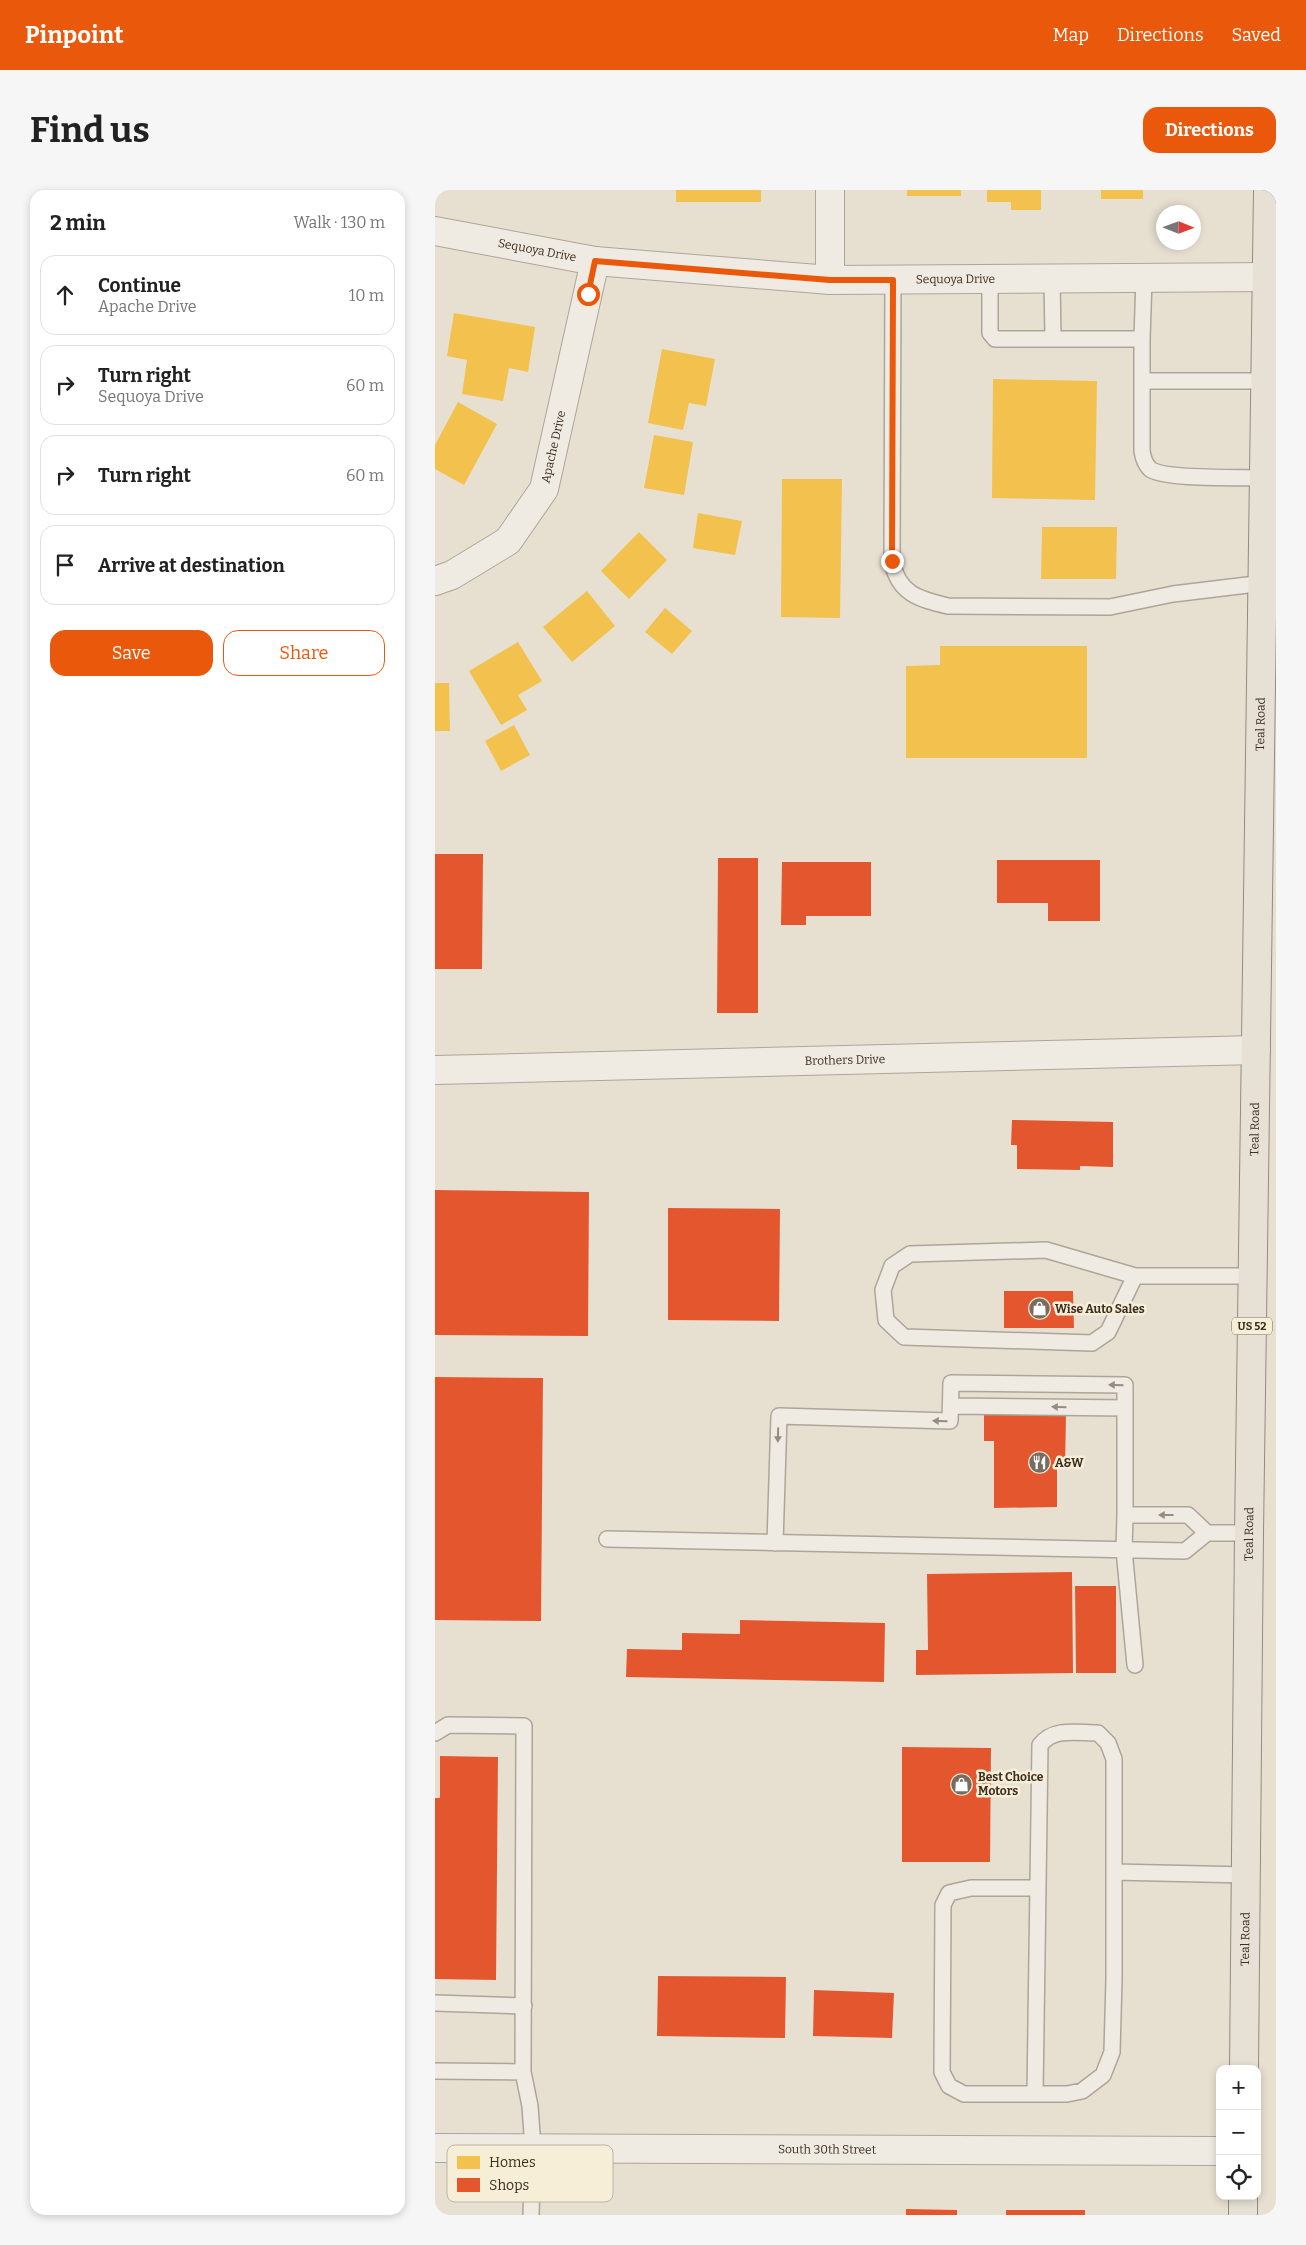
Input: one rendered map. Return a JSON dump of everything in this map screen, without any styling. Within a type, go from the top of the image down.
[{"type":"main road","name":"Teal Road","points":[[1245,2065],[1249,1533],[1266,381],[1272,277],[1268,190]]},
{"type":"main road","points":[[1243,2200],[1243,2215]]},
{"type":"street","points":[[830,190],[830,280]]},
{"type":"street","name":"Sequoya Drive","points":[[435,231],[595,261],[830,280],[1272,277]]},
{"type":"street","name":"Apache Drive","points":[[435,581],[452,575],[508,541],[544,489],[595,261]]},
{"type":"street","name":"Brothers Drive","points":[[435,1070],[1256,1050]]},
{"type":"street","name":"South 30th Street","points":[[613,2148],[1216,2151]]},
{"type":"lane","points":[[1144,278],[1142,451],[1146,464],[1150,468],[1167,475],[1265,478]]},
{"type":"lane","points":[[989,279],[990,333],[992,337],[1142,339]]},
{"type":"lane","points":[[1052,279],[1053,339]]},
{"type":"lane","points":[[893,280],[892,561],[895,575],[905,589],[923,600],[948,606],[1110,607],[1173,594],[1264,583]]},
{"type":"lane","points":[[1143,381],[1266,381]]},
{"type":"lane","points":[[1135,1276],[1108,1332],[1092,1343],[904,1337],[886,1320],[883,1290],[892,1266],[910,1254],[1046,1250],[1135,1276],[1253,1276]]},
{"type":"lane","points":[[775,1543],[779,1416],[950,1421],[951,1382],[1125,1385],[1124,1550],[1135,1665]]},
{"type":"lane","points":[[951,1406],[1125,1408]]},
{"type":"lane","points":[[1125,1515],[1188,1514],[1207,1533]]},
{"type":"lane","points":[[607,1539],[1185,1551],[1207,1533],[1249,1533]]},
{"type":"lane","points":[[435,1733],[448,1725],[525,1726],[523,2072],[530,2106],[533,2145]]},
{"type":"lane","points":[[1035,2094],[1040,1745],[1046,1738],[1060,1732],[1098,1733],[1108,1743],[1114,1759],[1112,2052],[1103,2075],[1082,2092],[1035,2094],[964,2094],[949,2086],[942,2072],[943,1905],[949,1893],[971,1888],[1037,1888]]},
{"type":"lane","points":[[1114,1872],[1247,1875]]},
{"type":"lane","points":[[435,2003],[524,2006]]},
{"type":"lane","points":[[435,2071],[523,2072]]},
{"type":"lane","points":[[531,2202],[531,2215]]},
{"type":"building: Homes","points":[[676,190],[761,190],[761,202],[676,202]]},
{"type":"building: Homes","points":[[907,190],[961,190],[961,196],[907,196]]},
{"type":"building: Homes","points":[[987,190],[1041,190],[1041,210],[1011,210],[1011,202],[987,202]]},
{"type":"building: Homes","points":[[1101,190],[1143,190],[1143,199],[1101,199]]},
{"type":"building: Homes","points":[[454,313],[535,327],[528,372],[509,368],[503,401],[462,394],[467,360],[447,356]]},
{"type":"building: Homes","points":[[662,349],[715,359],[706,406],[689,403],[683,430],[648,423]]},
{"type":"building: Homes","points":[[993,379],[1097,381],[1095,500],[992,498]]},
{"type":"building: Homes","points":[[458,402],[497,424],[464,485],[435,469],[435,445]]},
{"type":"building: Homes","points":[[654,435],[693,442],[684,495],[644,488]]},
{"type":"building: Homes","points":[[782,479],[842,479],[840,618],[781,617]]},
{"type":"building: Homes","points":[[698,513],[742,521],[735,555],[693,548]]},
{"type":"building: Homes","points":[[1042,527],[1117,527],[1116,579],[1041,579]]},
{"type":"building: Homes","points":[[639,532],[667,560],[629,599],[601,571]]},
{"type":"building: Homes","points":[[587,591],[615,626],[572,662],[543,627]]},
{"type":"building: Homes","points":[[665,608],[692,631],[672,654],[645,632]]},
{"type":"building: Homes","points":[[518,642],[542,681],[518,695],[527,710],[501,725],[469,671]]},
{"type":"building: Homes","points":[[940,646],[1087,646],[1087,758],[906,758],[906,666],[940,665]]},
{"type":"building: Homes","points":[[435,683],[449,683],[450,731],[435,731]]},
{"type":"building: Homes","points":[[514,725],[530,755],[501,771],[485,741]]},
{"type":"building: Shops","points":[[435,854],[483,854],[482,969],[435,969]]},
{"type":"building: Shops","points":[[718,858],[758,858],[758,1013],[717,1013]]},
{"type":"building: Shops","points":[[997,860],[1100,860],[1100,921],[1048,921],[1048,903],[997,903]]},
{"type":"building: Shops","points":[[782,862],[871,862],[871,916],[806,916],[806,925],[781,925]]},
{"type":"building: Shops","points":[[1012,1120],[1113,1122],[1113,1167],[1080,1166],[1080,1170],[1017,1169],[1017,1145],[1011,1145]]},
{"type":"building: Shops","points":[[435,1190],[589,1192],[588,1336],[435,1335]]},
{"type":"building: Shops","points":[[668,1208],[780,1209],[779,1321],[668,1320]]},
{"type":"building: Shops","name":"Wise Auto Sales","points":[[1004,1291],[1073,1291],[1074,1328],[1004,1328]]},
{"type":"building: Shops","points":[[435,1377],[543,1378],[541,1621],[435,1620]]},
{"type":"building: Shops","points":[[984,1415],[1066,1415],[1065,1468],[1057,1467],[1057,1507],[994,1508],[994,1441],[984,1441]]},
{"type":"building: Shops","points":[[1072,1572],[1073,1673],[916,1675],[916,1650],[928,1650],[927,1574]]},
{"type":"building: Shops","points":[[1075,1586],[1116,1586],[1116,1673],[1076,1673]]},
{"type":"building: Shops","points":[[740,1620],[885,1623],[884,1682],[626,1677],[627,1649],[682,1650],[682,1633],[740,1634]]},
{"type":"building: Shops","points":[[902,1747],[991,1748],[990,1862],[902,1862]]},
{"type":"building: Shops","points":[[440,1756],[498,1757],[496,1980],[435,1979],[435,1798],[440,1798]]},
{"type":"building: Shops","points":[[658,1976],[786,1977],[785,2038],[657,2036]]},
{"type":"building: Shops","points":[[814,1990],[894,1993],[892,2038],[813,2036]]},
{"type":"building: Shops","points":[[906,2209],[957,2210],[957,2215],[906,2215]]},
{"type":"building: Shops","points":[[1006,2210],[1085,2210],[1085,2215],[1006,2215]]},
{"type":"place","name":"Wise Auto Sales","points":[[1039,1309]]},
{"type":"place","name":"A&W","points":[[1039,1463]]},
{"type":"place","name":"Best Choice Motors","points":[[962,1784]]},
{"type":"route","points":[[588,294],[595,261],[830,280],[893,280],[892,561]]}]
